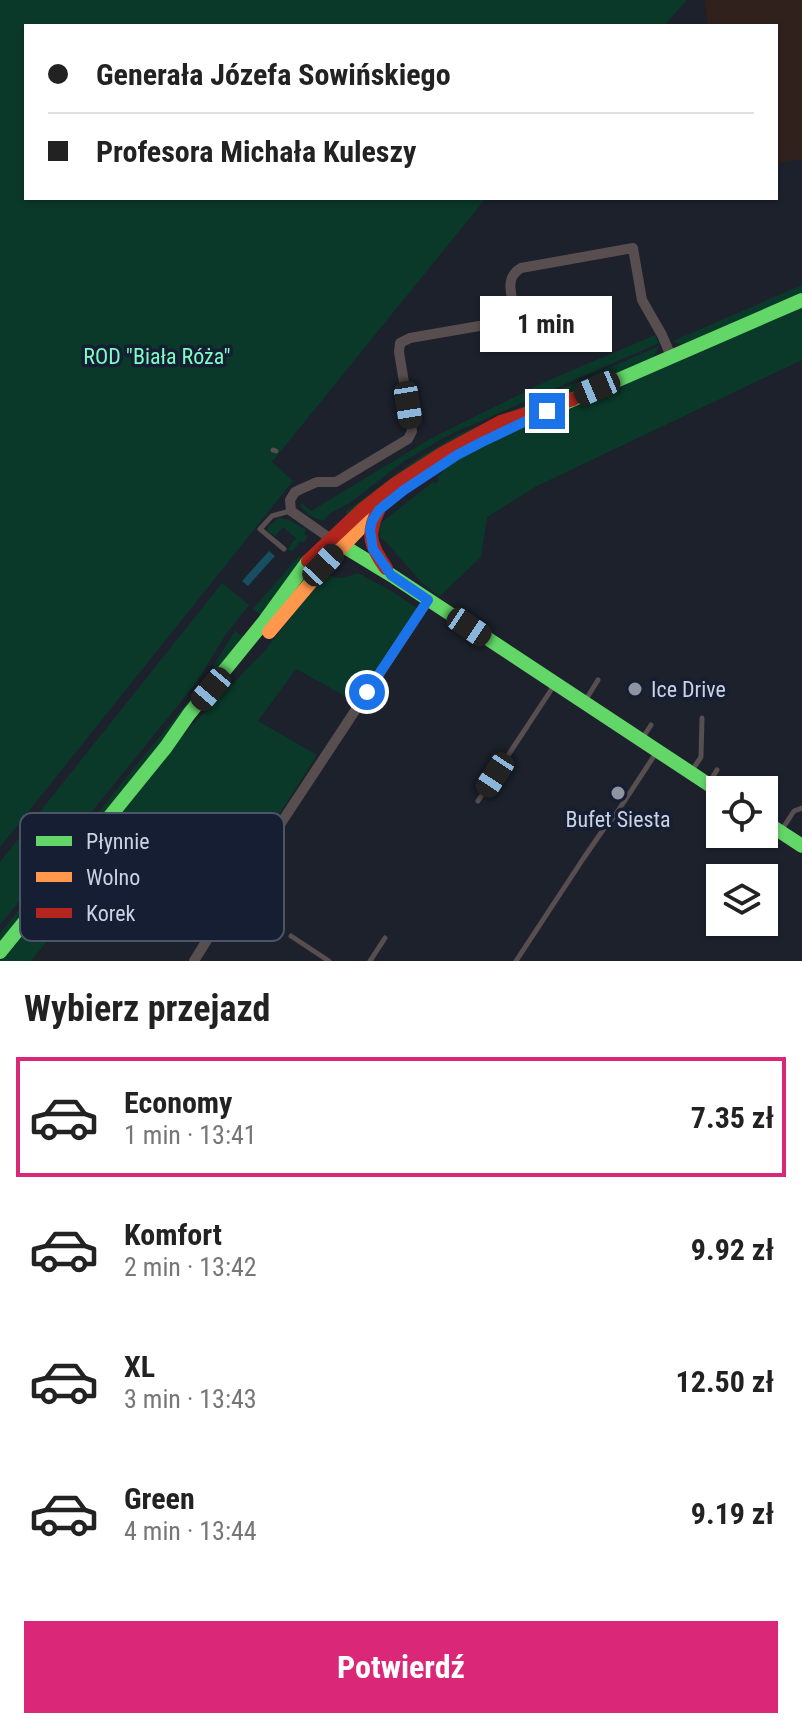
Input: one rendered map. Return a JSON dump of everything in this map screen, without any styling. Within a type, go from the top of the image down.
[{"type":"main road","points":[[113,813],[312,556],[457,455],[573,399],[802,300]]},
{"type":"main road","points":[[166,747],[224,688],[316,575],[336,542],[362,510],[442,454],[501,422],[573,399]]},
{"type":"main road","points":[[379,510],[371,526],[370,540],[378,558],[391,575]]},
{"type":"main road","points":[[336,542],[706,782]]},
{"type":"main road","points":[[780,832],[802,846]]},
{"type":"main road","points":[[0,952],[20,927]]},
{"type":"street","points":[[336,542],[290,508],[301,489],[317,482],[336,482],[408,439],[412,431],[400,343],[410,338],[508,321],[515,317],[510,280],[513,273],[521,268],[633,248],[642,300],[671,356]]},
{"type":"street","points":[[284,819],[428,600]]},
{"type":"street","points":[[194,961],[206,941]]},
{"type":"lane","points":[[284,549],[260,529],[272,516],[290,508]]},
{"type":"lane","points":[[584,702],[598,680]]},
{"type":"lane","points":[[478,801],[555,683]]},
{"type":"lane","points":[[691,772],[701,757],[702,718]]},
{"type":"lane","points":[[641,739],[651,725]]},
{"type":"lane","points":[[516,961],[658,751]]},
{"type":"lane","points":[[716,776],[717,770]]},
{"type":"lane","points":[[780,832],[794,811],[802,808]]},
{"type":"lane","points":[[291,936],[329,961]]},
{"type":"lane","points":[[370,961],[385,938]]},
{"type":"shaded area","points":[[704,0],[802,0],[802,159],[778,163],[778,24],[708,24]]},
{"type":"green space","name":"ROD \"Biała Róża\"","points":[[0,0],[687,0],[666,24],[24,24],[24,200],[484,200],[272,462],[293,481],[27,813],[20,813],[20,822],[0,847]]},
{"type":"green space","points":[[802,285],[802,293],[688,343],[673,341]]},
{"type":"green space","points":[[802,306],[802,360],[537,486],[487,517],[481,557],[439,597],[380,538],[379,526],[382,522],[433,482],[439,481],[437,477],[450,464],[474,450]]},
{"type":"green space","points":[[655,335],[659,343],[451,434],[404,461],[324,520],[311,516],[301,506],[302,503],[311,511],[430,439],[549,380]]},
{"type":"green space","points":[[659,346],[654,357],[549,403],[500,419],[348,516],[345,512],[415,460],[457,435]]},
{"type":"green space","points":[[279,518],[290,520],[306,530],[304,534],[308,537],[303,543],[300,541],[292,552],[288,549],[296,538],[283,527],[275,536],[268,532],[268,527]]},
{"type":"green space","points":[[299,556],[305,560],[261,615],[253,609]]},
{"type":"green space","points":[[358,573],[417,608],[354,701],[296,669],[258,721],[317,755],[280,813],[120,813],[190,727],[262,654],[323,577],[343,578]]},
{"type":"green space","points":[[222,583],[249,605],[226,634],[196,683],[91,813],[39,813]]},
{"type":"green space","points":[[235,631],[243,637],[239,644],[104,813],[98,813],[201,686]]},
{"type":"green space","points":[[20,837],[20,900],[0,925],[0,862]]},
{"type":"green space","points":[[20,908],[20,919],[0,944],[0,933]]},
{"type":"green space","points":[[20,936],[20,941],[47,941],[31,961],[0,961]]},
{"type":"water","points":[[269,551],[275,556],[248,586],[242,581]]},
{"type":"traffic: fast","points":[[565,403],[802,300]]},
{"type":"traffic: fast","points":[[335,541],[706,783]]},
{"type":"traffic: fast","points":[[113,813],[263,623],[308,561]]},
{"type":"traffic: fast","points":[[778,830],[802,846]]},
{"type":"traffic: fast","points":[[0,952],[20,927]]},
{"type":"traffic: slow","points":[[269,632],[332,557],[373,515]]},
{"type":"traffic: jam","points":[[308,561],[362,510],[442,454],[501,422],[573,399]]},
{"type":"traffic: jam","points":[[378,511],[371,534],[377,554],[386,568]]},
{"type":"place","name":"Ice Drive","points":[[635,689]]},
{"type":"place","name":"Bufet Siesta","points":[[618,793]]},
{"type":"route","points":[[367,692],[428,600],[391,575],[373,549],[370,530],[379,510],[457,455],[547,411]]}]
